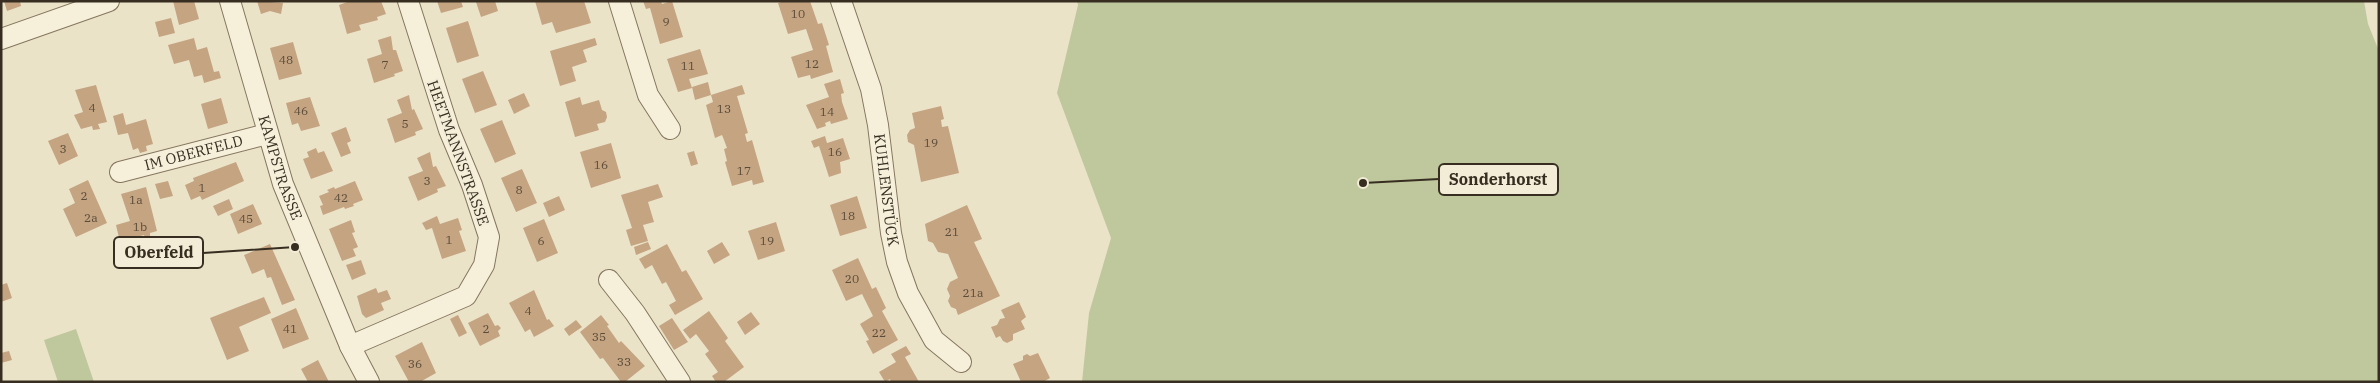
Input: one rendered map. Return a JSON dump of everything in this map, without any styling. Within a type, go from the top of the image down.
[{"type":"street","points":[[1,39],[109,1]]},
{"type":"street","name":"KAMPSTRASSE","points":[[230,1],[267,134],[286,192],[350,346],[369,382]]},
{"type":"street","name":"HEETMANNSTRASSE","points":[[350,346],[466,296],[484,265],[488,237],[472,185],[448,130],[408,1]]},
{"type":"street","points":[[619,1],[648,95],[670,129]]},
{"type":"street","name":"KUHLENSTÜCK","points":[[841,1],[871,89],[878,125],[891,233],[900,270],[908,293],[934,340],[961,362]]},
{"type":"street","name":"IM OBERFELD","points":[[120,172],[267,134]]},
{"type":"street","points":[[609,280],[635,312],[680,382]]},
{"type":"green space","points":[[1077,1],[2364,1],[2368,24],[2379,51],[2379,382],[1082,382],[1089,313],[1111,238],[1057,93],[1078,5]]},
{"type":"green space","points":[[76,329],[94,382],[58,382],[44,340]]},
{"type":"building","points":[[4,1],[20,1],[21,6],[7,11]]},
{"type":"building","points":[[173,1],[194,1],[199,19],[179,25]]},
{"type":"building","points":[[257,1],[283,3],[281,14],[270,11],[261,14]]},
{"type":"building","points":[[350,1],[381,1],[386,14],[377,17],[378,20],[359,25],[361,30],[347,34],[339,5]]},
{"type":"building","points":[[437,1],[461,1],[463,7],[441,13]]},
{"type":"building","points":[[495,1],[498,11],[481,17],[476,2]]},
{"type":"building","points":[[535,1],[584,1],[591,23],[556,33],[552,22],[542,25]]},
{"type":"building","points":[[643,1],[661,1],[662,4],[672,1],[683,37],[660,44],[650,8],[646,9]]},
{"type":"building","points":[[784,1],[810,1],[818,24],[822,23],[829,45],[826,46],[833,72],[811,79],[810,75],[798,78],[791,57],[813,50],[806,29],[788,34],[778,3]]},
{"type":"building","points":[[171,18],[175,33],[159,37],[155,22]]},
{"type":"building","points":[[468,21],[479,56],[457,63],[446,28]]},
{"type":"building","points":[[391,36],[393,50],[396,50],[403,71],[394,74],[395,76],[374,83],[367,59],[382,54],[378,40]]},
{"type":"building","points":[[194,38],[197,50],[207,47],[214,72],[219,71],[221,78],[204,83],[202,75],[194,77],[189,60],[174,64],[168,45]]},
{"type":"building","points":[[595,38],[597,45],[583,50],[587,62],[572,67],[576,81],[560,86],[550,51]]},
{"type":"building","points":[[293,42],[302,74],[279,80],[270,48]]},
{"type":"building","points":[[700,49],[708,74],[689,79],[692,88],[678,92],[667,59]]},
{"type":"building","points":[[483,71],[497,105],[475,113],[462,79]]},
{"type":"building","points":[[840,79],[844,93],[841,94],[842,102],[848,119],[831,124],[830,121],[825,123],[826,126],[817,129],[806,105],[829,97],[824,84]]},
{"type":"building","points":[[708,82],[711,95],[695,100],[692,87]]},
{"type":"building","points":[[96,85],[107,122],[98,124],[100,129],[93,130],[92,126],[81,129],[74,115],[83,112],[75,90]]},
{"type":"building","points":[[742,85],[745,94],[737,96],[748,133],[745,134],[747,142],[752,140],[764,182],[753,185],[752,180],[732,186],[725,162],[727,161],[724,149],[727,148],[722,135],[715,138],[706,105],[713,102],[711,95]]},
{"type":"building","points":[[524,93],[530,106],[514,114],[508,100]]},
{"type":"building","points":[[409,95],[412,110],[414,109],[423,129],[415,132],[416,135],[395,143],[387,119],[402,113],[397,100]]},
{"type":"building","points":[[310,97],[320,126],[301,131],[298,123],[292,125],[286,103]]},
{"type":"building","points":[[580,97],[582,105],[599,100],[602,110],[606,112],[607,117],[605,122],[597,124],[599,130],[575,137],[565,102]]},
{"type":"building","points":[[221,98],[228,123],[208,129],[201,104]]},
{"type":"building","points":[[941,106],[944,119],[941,120],[942,127],[948,126],[959,173],[921,182],[914,145],[908,142],[907,135],[910,130],[915,128],[912,113]]},
{"type":"building","points":[[123,113],[126,125],[146,119],[153,144],[146,146],[147,151],[140,153],[138,148],[133,150],[128,133],[118,135],[113,116]]},
{"type":"building","points":[[502,120],[516,154],[495,163],[480,129]]},
{"type":"building","points":[[346,127],[351,141],[347,143],[351,153],[341,157],[331,133]]},
{"type":"building","points":[[68,133],[78,156],[59,165],[48,141]]},
{"type":"building","points":[[825,136],[827,143],[843,138],[850,159],[840,162],[841,173],[829,177],[819,146],[814,148],[811,141]]},
{"type":"building","points":[[611,143],[621,178],[591,188],[580,152]]},
{"type":"building","points":[[316,148],[318,153],[324,151],[333,171],[311,179],[303,159],[309,157],[307,152]]},
{"type":"building","points":[[694,151],[698,164],[691,166],[687,153]]},
{"type":"building","points":[[430,152],[433,167],[436,166],[446,186],[437,189],[438,192],[418,201],[408,177],[423,171],[417,158]]},
{"type":"building","points":[[236,162],[244,181],[202,200],[200,196],[191,200],[185,185],[194,181],[193,178]]},
{"type":"building","points":[[522,169],[537,203],[516,212],[501,178]]},
{"type":"building","points":[[88,180],[107,223],[76,237],[63,209],[75,203],[69,189]]},
{"type":"building","points":[[168,181],[173,196],[160,199],[155,184]]},
{"type":"building","points":[[355,181],[363,200],[353,204],[354,206],[345,209],[344,207],[323,215],[320,206],[323,205],[319,196],[329,192],[327,190],[334,187],[335,189]]},
{"type":"building","points":[[658,184],[663,197],[648,202],[654,222],[643,225],[648,241],[631,246],[626,230],[632,228],[621,195]]},
{"type":"building","points":[[146,187],[157,231],[150,233],[150,237],[145,238],[144,235],[120,242],[116,225],[130,221],[121,194]]},
{"type":"building","points":[[559,196],[565,210],[549,217],[543,203]]},
{"type":"building","points":[[857,196],[867,228],[840,236],[830,205]]},
{"type":"building","points":[[229,199],[233,209],[218,216],[213,206]]},
{"type":"building","points":[[253,204],[262,224],[238,234],[230,214]]},
{"type":"building","points":[[967,205],[982,239],[974,242],[1000,296],[958,315],[956,309],[951,307],[948,301],[950,296],[947,289],[950,282],[958,278],[948,254],[938,252],[933,243],[928,241],[925,224]]},
{"type":"building","points":[[437,216],[440,224],[458,218],[462,230],[459,231],[466,251],[442,259],[432,228],[426,230],[422,223]]},
{"type":"building","points":[[544,219],[558,253],[537,262],[523,228]]},
{"type":"building","points":[[351,220],[355,232],[352,233],[358,247],[353,249],[356,256],[342,261],[329,229]]},
{"type":"building","points":[[776,222],[785,251],[758,260],[748,231]]},
{"type":"building","points":[[648,242],[651,249],[636,255],[634,247]]},
{"type":"building","points":[[722,242],[730,255],[714,264],[707,251]]},
{"type":"building","points":[[270,244],[295,300],[282,305],[271,277],[267,278],[264,269],[252,274],[244,255]]},
{"type":"building","points":[[667,244],[682,272],[686,270],[703,299],[675,315],[669,305],[676,301],[666,282],[662,284],[652,265],[645,269],[639,259]]},
{"type":"building","points":[[858,258],[872,289],[876,287],[886,308],[882,311],[898,340],[873,354],[866,341],[869,340],[860,324],[873,316],[862,294],[846,301],[832,270]]},
{"type":"building","points":[[361,260],[366,274],[352,280],[346,265]]},
{"type":"building","points":[[7,283],[12,298],[1,302],[1,285]]},
{"type":"building","points":[[376,288],[378,293],[387,290],[391,299],[381,303],[384,310],[366,318],[362,314],[357,296]]},
{"type":"building","points":[[534,290],[547,320],[549,319],[554,326],[534,337],[530,329],[525,332],[509,303]]},
{"type":"building","points":[[264,297],[271,313],[239,327],[249,351],[227,360],[210,318]]},
{"type":"building","points":[[1019,302],[1026,317],[1021,321],[1025,329],[1013,334],[1013,340],[1007,343],[1000,336],[996,338],[991,327],[997,325],[1000,319],[1005,318],[1001,310]]},
{"type":"building","points":[[296,308],[309,339],[283,349],[271,319]]},
{"type":"building","points":[[709,311],[728,338],[725,341],[744,367],[724,382],[716,382],[712,376],[718,372],[705,354],[709,351],[696,334],[690,339],[683,330]]},
{"type":"building","points":[[751,312],[760,324],[745,335],[737,322]]},
{"type":"building","points":[[488,313],[495,326],[498,325],[501,328],[498,331],[500,336],[480,346],[468,323]]},
{"type":"building","points":[[458,315],[467,333],[459,337],[450,319]]},
{"type":"building","points":[[601,315],[619,343],[621,341],[645,366],[625,382],[621,382],[603,358],[600,359],[580,332]]},
{"type":"building","points":[[672,318],[688,342],[674,350],[659,326]]},
{"type":"building","points":[[576,320],[582,327],[569,336],[564,329]]},
{"type":"building","points":[[422,342],[436,373],[420,382],[409,382],[395,356]]},
{"type":"building","points":[[906,346],[911,354],[905,357],[919,382],[891,382],[890,379],[885,382],[879,372],[896,362],[891,354]]},
{"type":"building","points":[[9,351],[12,360],[1,363],[1,353]]},
{"type":"building","points":[[1038,353],[1050,378],[1043,382],[1021,382],[1013,364],[1023,360],[1023,356],[1027,354],[1030,356]]},
{"type":"building","points":[[318,360],[329,382],[308,382],[301,369]]},
{"type":"place","name":"Sonderhorst","points":[[1363,183]]},
{"type":"place","name":"Oberfeld","points":[[295,247]]}]
